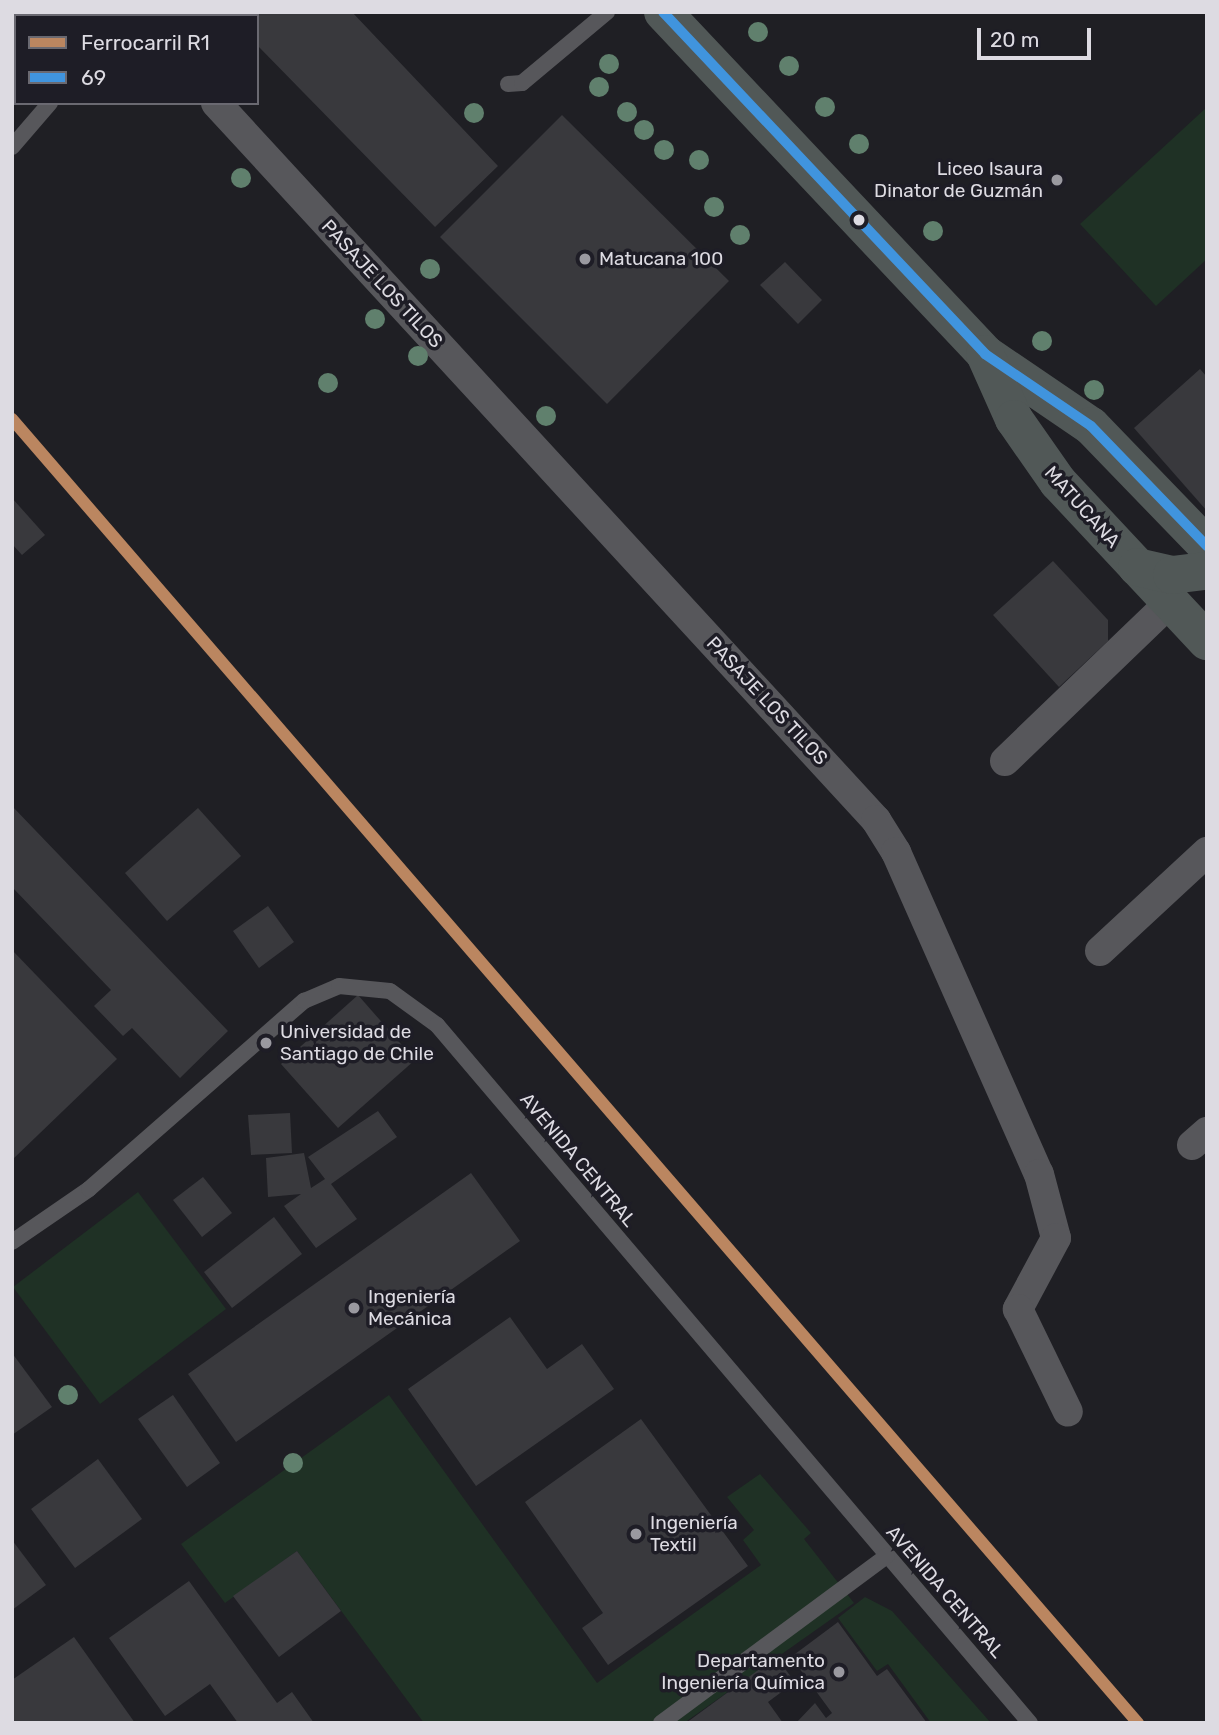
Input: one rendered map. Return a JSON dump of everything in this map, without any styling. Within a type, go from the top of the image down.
[{"type":"main road","name":"MATUCANA","points":[[663,12],[985,354],[1091,426],[1207,546]]},
{"type":"main road","name":"MATUCANA","points":[[985,354],[1034,452],[1207,640]]},
{"type":"main road","points":[[1138,567],[1172,575],[1207,571]]},
{"type":"street","name":"PASAJE LOS TILOS","points":[[218,105],[876,820],[896,852],[1039,1174],[1056,1238],[1018,1309],[1068,1412]]},
{"type":"street","points":[[1005,761],[1170,602]]},
{"type":"street","points":[[1100,951],[1207,852]]},
{"type":"lane","points":[[508,84],[522,83],[607,12]]},
{"type":"lane","points":[[12,148],[48,105]]},
{"type":"lane","name":"AVENIDA CENTRAL","points":[[12,1242],[89,1189],[287,1012],[340,986],[378,986],[437,1025],[1030,1723]]},
{"type":"lane","points":[[661,1723],[887,1556]]},
{"type":"green space","points":[[1207,107],[1207,259],[1156,306],[1080,224]]},
{"type":"green space","points":[[138,1192],[226,1309],[100,1404],[13,1287]]},
{"type":"green space","points":[[389,1395],[597,1683],[761,1565],[743,1540],[754,1530],[727,1497],[760,1474],[811,1533],[804,1539],[854,1603],[684,1723],[424,1723],[297,1551],[225,1603],[181,1544]]},
{"type":"green space","points":[[865,1597],[892,1611],[991,1723],[931,1723],[888,1664],[877,1671],[838,1618]]},
{"type":"building","points":[[225,12],[352,12],[498,166],[435,227],[259,47],[259,14]]},
{"type":"building","name":"Matucana 100","points":[[562,115],[729,281],[607,404],[440,237]]},
{"type":"building","points":[[785,262],[822,300],[798,324],[760,285]]},
{"type":"building","points":[[1200,369],[1207,377],[1207,511],[1134,428]]},
{"type":"building","points":[[12,498],[45,535],[22,555],[12,544]]},
{"type":"building","points":[[1053,561],[1108,620],[1108,641],[1059,687],[993,615]]},
{"type":"building","points":[[12,806],[228,1031],[180,1078],[132,1028],[123,1036],[94,1006],[111,990],[12,887]]},
{"type":"building","points":[[198,808],[241,856],[167,921],[125,873]]},
{"type":"building","points":[[268,906],[294,942],[259,968],[233,931]]},
{"type":"building","points":[[12,950],[117,1059],[12,1160]]},
{"type":"building","points":[[358,995],[415,1060],[338,1128],[281,1064]]},
{"type":"building","points":[[378,1111],[397,1137],[331,1184],[357,1219],[316,1248],[284,1206],[301,1194],[268,1197],[266,1158],[304,1153],[311,1188],[325,1179],[308,1157]]},
{"type":"building","points":[[290,1113],[292,1153],[251,1155],[248,1115]]},
{"type":"building","name":"Ingeniería Mecánica","points":[[471,1173],[520,1241],[236,1442],[188,1374]]},
{"type":"building","points":[[203,1177],[232,1213],[202,1237],[173,1200]]},
{"type":"building","points":[[274,1217],[302,1254],[232,1308],[204,1272]]},
{"type":"building","name":"Ingeniería Mecánica","points":[[510,1317],[547,1369],[582,1344],[614,1389],[476,1486],[408,1389]]},
{"type":"building","points":[[12,1353],[52,1407],[12,1435]]},
{"type":"building","points":[[173,1395],[220,1463],[187,1487],[138,1419]]},
{"type":"building","name":"Ingeniería Textil","points":[[641,1419],[748,1566],[608,1665],[582,1628],[603,1613],[525,1502]]},
{"type":"building","points":[[98,1459],[142,1519],[75,1568],[31,1509]]},
{"type":"building","points":[[12,1540],[46,1585],[12,1610]]},
{"type":"building","points":[[297,1551],[341,1611],[279,1657],[233,1596]]},
{"type":"building","points":[[189,1581],[277,1703],[292,1692],[314,1723],[238,1723],[210,1684],[165,1716],[109,1638]]},
{"type":"building","name":"Departamento Ingeniería Química","points":[[838,1622],[877,1676],[887,1669],[927,1723],[796,1723],[815,1703],[826,1718],[832,1713],[791,1657]]},
{"type":"building","points":[[74,1637],[135,1723],[12,1723],[12,1680]]},
{"type":"building","name":"Departamento Ingeniería Química","points":[[776,1657],[795,1682],[768,1702],[783,1723],[686,1723]]},
{"type":"rail line","name":"R1","points":[[12,419],[1138,1723]]},
{"type":"transit line","name":"69","points":[[663,12],[985,354],[1091,426],[1207,546]]},
{"type":"place","name":"Liceo Isaura Dinator de Guzmán","points":[[1057,180]]},
{"type":"place","name":"Matucana 100","points":[[585,259]]},
{"type":"place","name":"Universidad de Santiago de Chile","points":[[266,1043]]},
{"type":"place","name":"Ingeniería Mecánica","points":[[354,1308]]},
{"type":"place","name":"Ingeniería Textil","points":[[636,1534]]},
{"type":"place","name":"Departamento Ingeniería Química","points":[[839,1672]]}]
